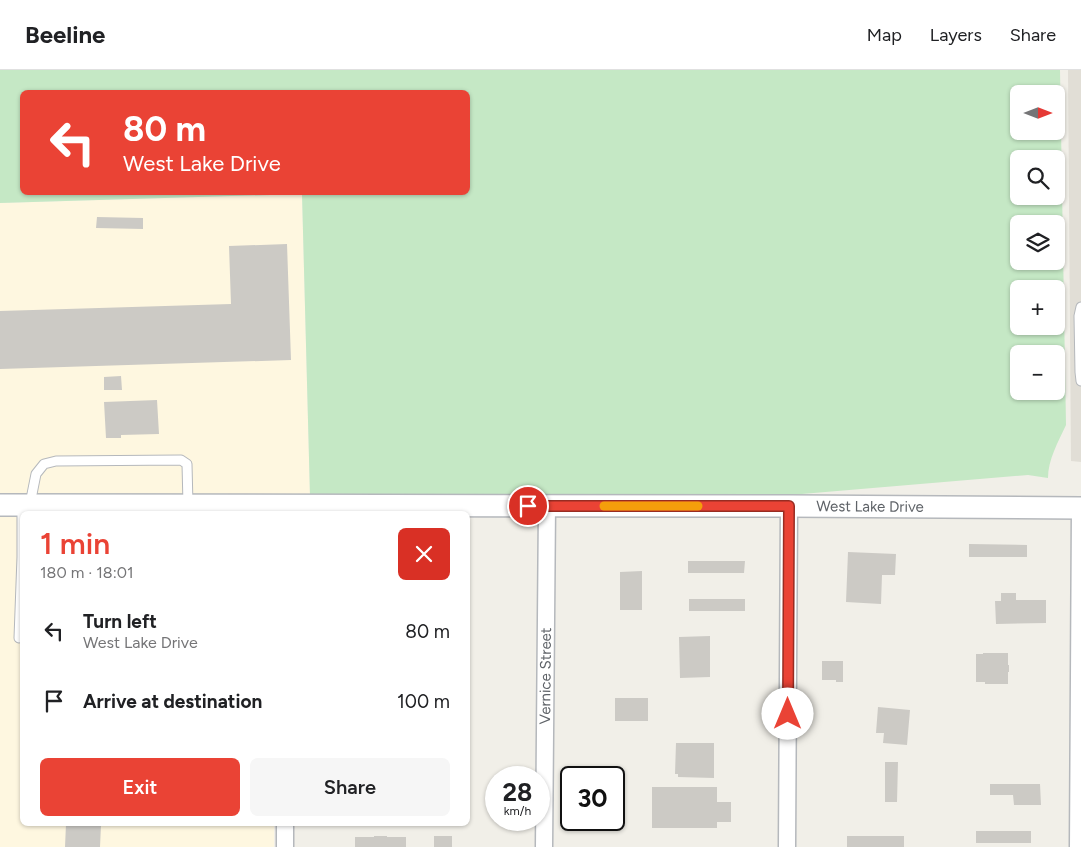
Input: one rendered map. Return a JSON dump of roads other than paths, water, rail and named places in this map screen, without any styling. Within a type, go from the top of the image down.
[{"type":"street","name":"West Lake Drive","points":[[0,504],[188,505],[285,509],[547,506],[1081,508]]},
{"type":"street","name":"Vernice Street","points":[[544,847],[547,506]]},
{"type":"street","points":[[786,847],[789,506]]},
{"type":"street","points":[[1078,847],[1081,508]]},
{"type":"street","points":[[285,826],[285,847]]},
{"type":"lane","points":[[1081,307],[1079,316],[1081,380]]},
{"type":"lane","points":[[26,511],[36,474],[44,464],[56,461],[181,460],[187,464],[188,505]]},
{"type":"lane","points":[[19,638],[20,611]]}]
